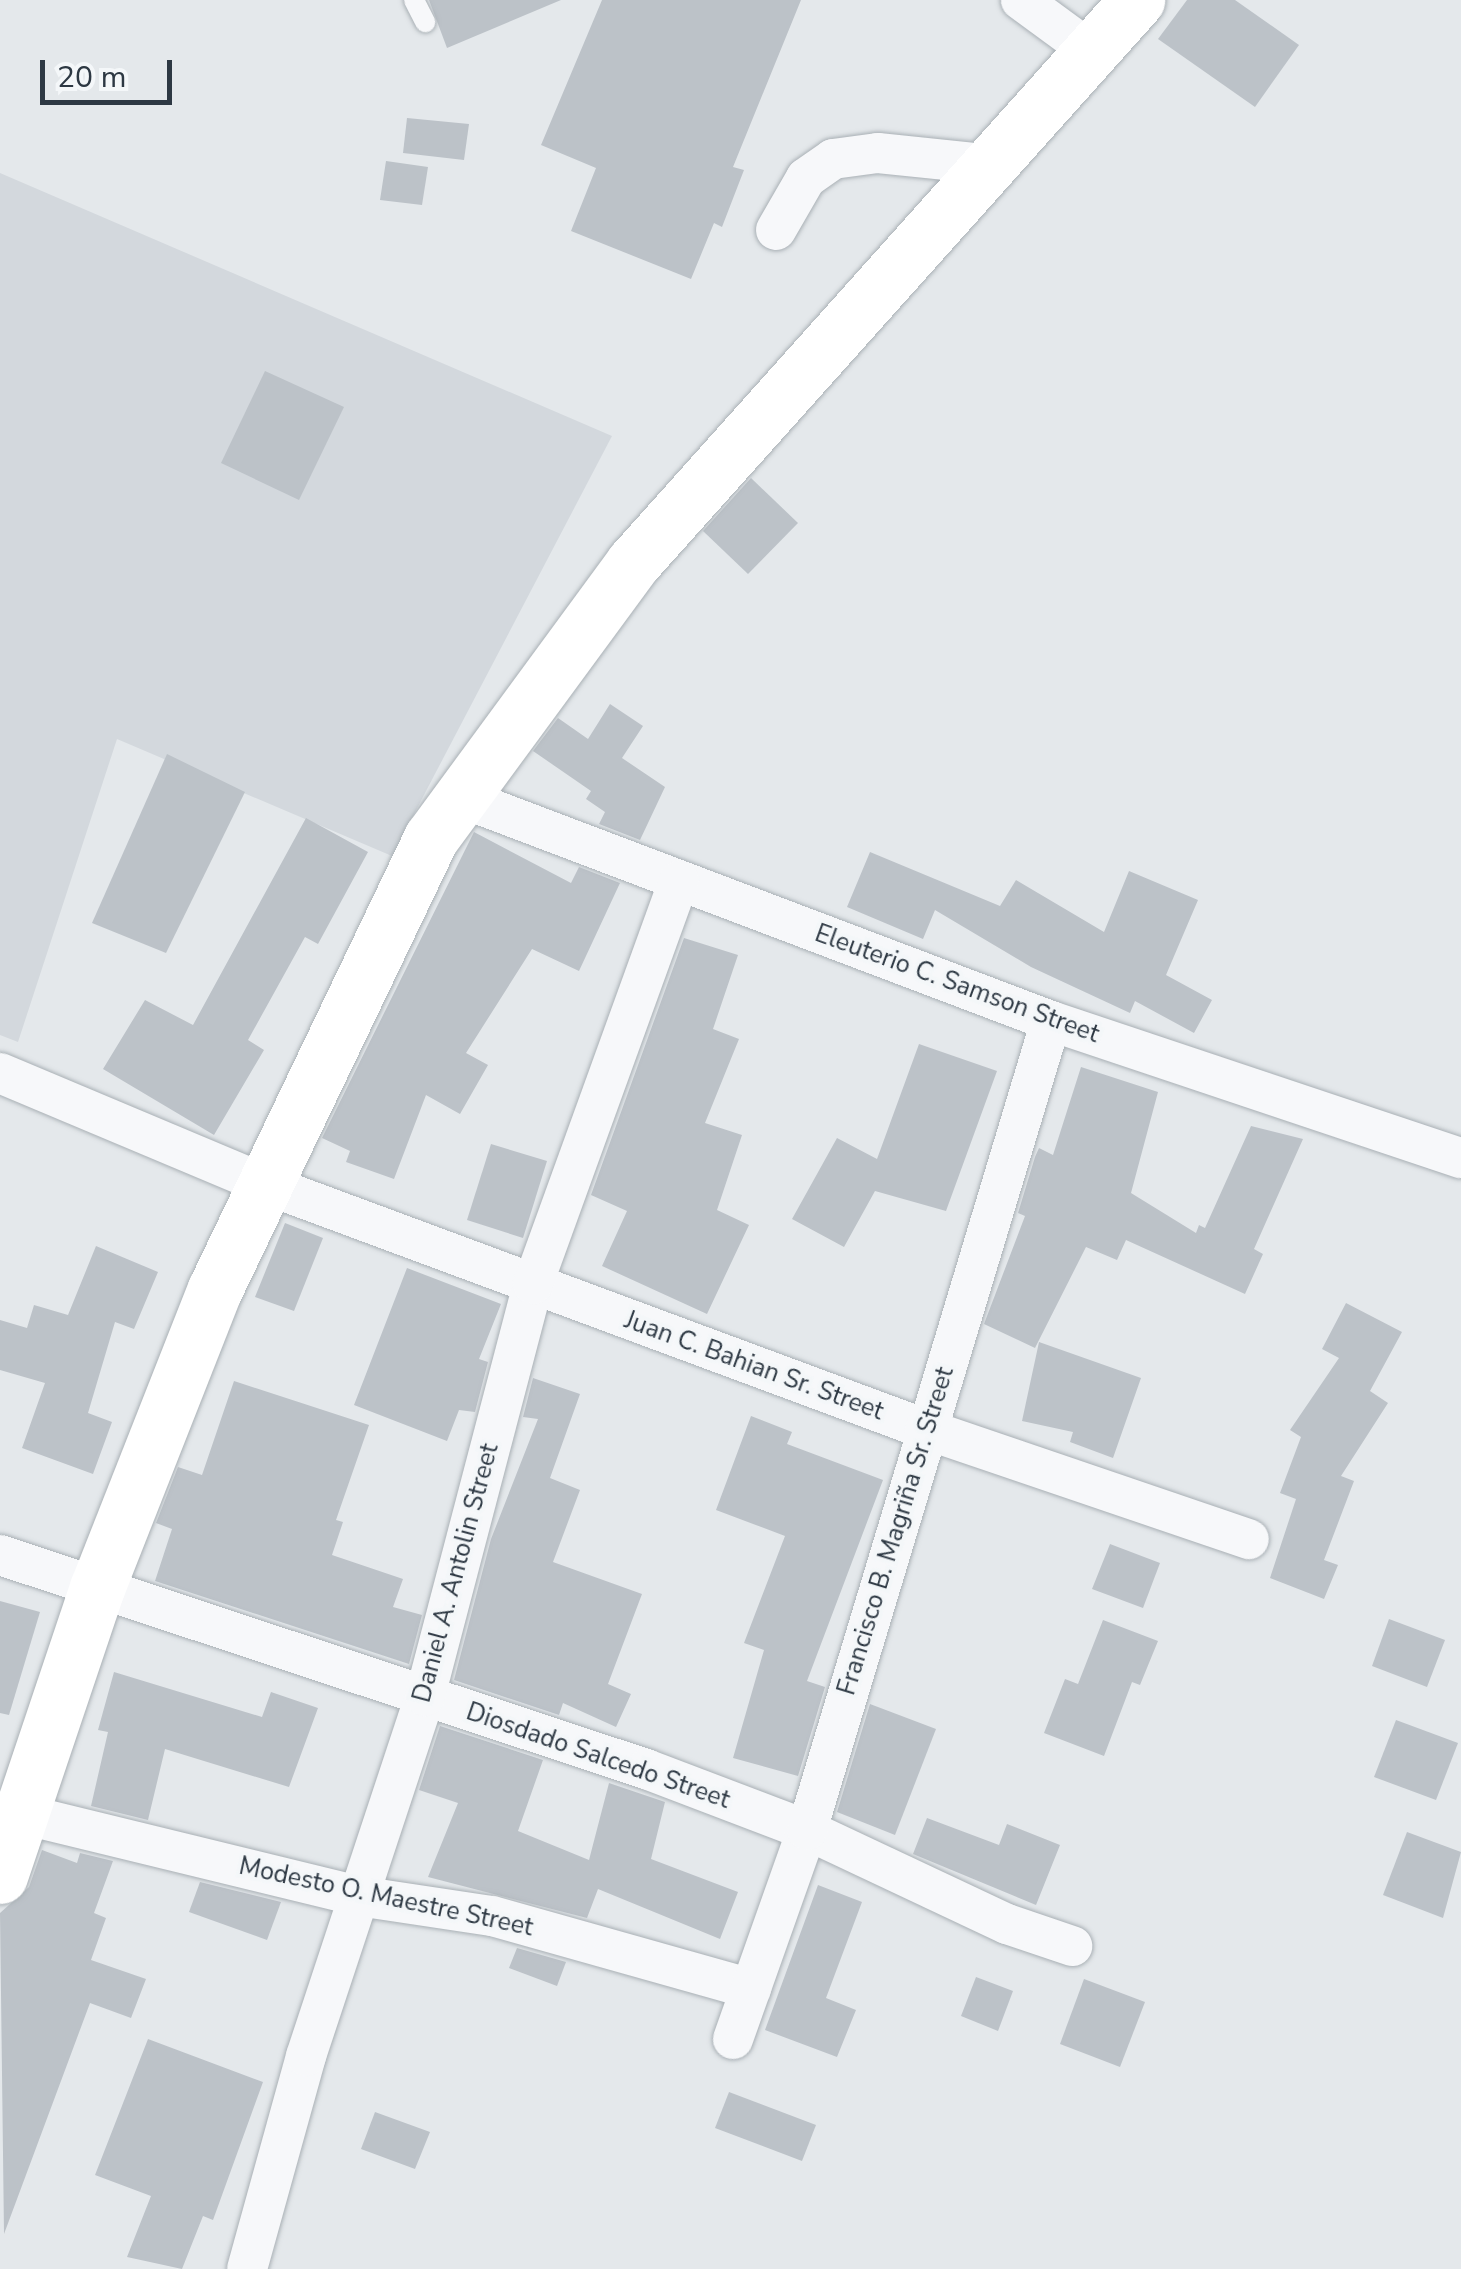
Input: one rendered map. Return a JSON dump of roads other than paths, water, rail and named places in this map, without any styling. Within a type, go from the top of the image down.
[{"type":"street","points":[[1021,0],[1092,52]]},
{"type":"street","points":[[0,1876],[18,1813],[97,1588],[262,1183],[457,796],[633,563],[995,165],[1137,0]]},
{"type":"street","points":[[776,230],[806,178],[833,159],[878,153],[995,165]]},
{"type":"street","name":"Eleuterio C. Samson Street","points":[[457,796],[1051,1020],[1461,1158]]},
{"type":"street","name":"Daniel A. Antolin Street","points":[[247,2269],[358,1896],[424,1696],[534,1284],[679,881]]},
{"type":"street","name":"Francisco B. Magriña Sr. Street","points":[[734,2039],[807,1830],[1051,1020]]},
{"type":"street","name":"Juan C. Bahian Sr. Street","points":[[0,1073],[262,1183],[925,1429],[1249,1539]]},
{"type":"street","name":"Diosdado Salcedo Street","points":[[0,1555],[424,1696],[807,1830],[1007,1924],[1072,1946]]},
{"type":"street","name":"Modesto O. Maestre Street","points":[[18,1813],[358,1896],[492,1916],[751,1989]]},
{"type":"lane","points":[[414,0],[425,22]]}]
